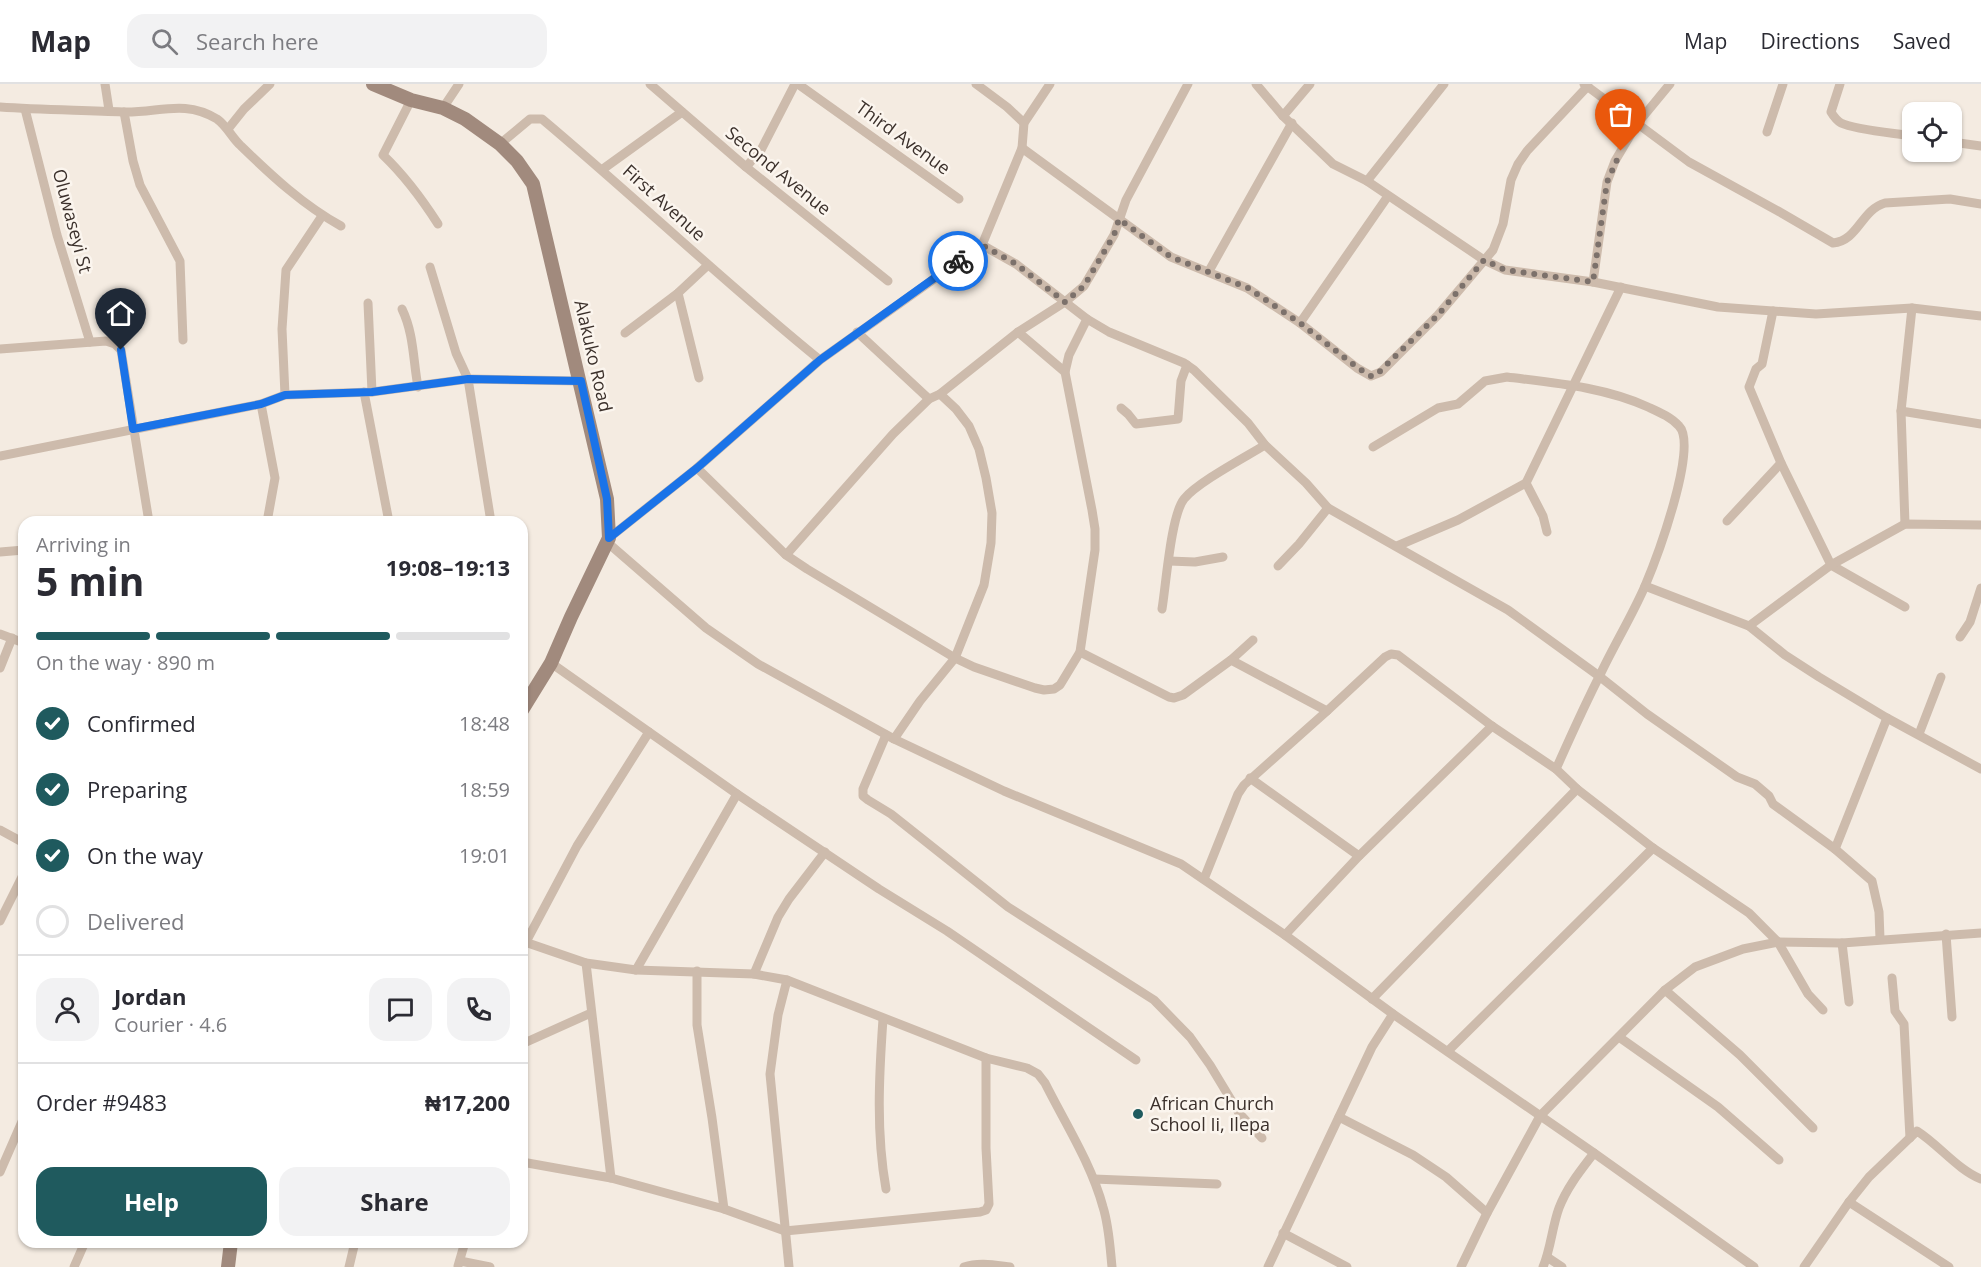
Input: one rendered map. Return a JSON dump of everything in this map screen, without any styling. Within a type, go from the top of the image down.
[{"type":"main road","name":"Alakuko Road","points":[[373,84],[411,100],[443,108],[465,119],[500,144],[517,161],[533,184],[607,499],[609,540],[551,663],[528,689]]},
{"type":"main road","points":[[228,1267],[230,1248]]},
{"type":"street","points":[[105,84],[109,110]]},
{"type":"street","points":[[228,129],[244,109],[270,84]]},
{"type":"street","points":[[443,108],[459,84]]},
{"type":"street","name":"Second Avenue","points":[[650,84],[746,167],[888,281]]},
{"type":"street","points":[[746,167],[761,150],[797,84]]},
{"type":"street","name":"Third Avenue","points":[[797,84],[959,199]]},
{"type":"street","points":[[976,84],[1024,123]]},
{"type":"street","points":[[1050,84],[1024,123],[1022,148],[982,245],[820,360],[697,468],[609,540],[716,636],[758,664],[890,737],[1004,791],[1181,864],[1754,1267]]},
{"type":"street","points":[[786,555],[893,434],[929,399],[940,394],[1018,332],[1065,302],[1084,286],[1114,235],[1126,200],[1188,84]]},
{"type":"street","points":[[1256,84],[1283,116],[1333,164],[1367,181],[1484,260],[1505,270],[1593,282],[1718,307],[1816,314],[1912,308],[1981,316]]},
{"type":"street","points":[[1283,116],[1310,84]]},
{"type":"street","points":[[1367,181],[1444,84]]},
{"type":"street","points":[[1593,282],[1607,182],[1615,161],[1637,124],[1670,84]]},
{"type":"street","points":[[1767,132],[1783,84]]},
{"type":"street","points":[[1840,84],[1831,112],[1835,119],[1842,124],[1902,134]]},
{"type":"street","points":[[1022,148],[1171,257],[1248,288],[1371,376],[1376,375],[1438,315],[1493,250],[1503,224],[1510,180],[1518,164],[1586,85],[1689,162],[1833,243],[1846,240],[1876,205],[1950,199],[1981,204]]},
{"type":"street","points":[[411,100],[383,155],[401,172],[438,224]]},
{"type":"street","points":[[0,107],[124,112],[184,107],[205,113],[228,129],[237,142],[283,186],[322,216],[341,226]]},
{"type":"street","name":"Oluwaseyi St","points":[[25,109],[57,236],[90,342]]},
{"type":"street","points":[[124,112],[140,185],[180,261],[183,340]]},
{"type":"street","points":[[603,169],[682,112]]},
{"type":"street","name":"First Avenue","points":[[500,144],[530,119],[542,119],[603,169],[708,265],[820,360]]},
{"type":"street","points":[[1209,271],[1292,123]]},
{"type":"street","points":[[1962,143],[1981,146]]},
{"type":"street","points":[[1300,323],[1388,196]]},
{"type":"street","points":[[285,395],[282,329],[286,270],[322,216]]},
{"type":"street","points":[[982,245],[1016,264],[1087,319],[1109,332],[1187,365],[1248,423],[1264,444],[1328,508],[1508,610],[1647,714],[1737,777],[1755,784],[1769,796],[1773,804],[1835,849],[1872,880],[1879,912],[1880,939]]},
{"type":"street","points":[[625,333],[678,293],[708,265]]},
{"type":"street","points":[[430,267],[456,353],[468,379],[490,516]]},
{"type":"street","points":[[1397,546],[1458,519],[1526,483],[1621,287]]},
{"type":"street","points":[[678,293],[699,378]]},
{"type":"street","points":[[368,303],[368,392],[387,516]]},
{"type":"street","points":[[1905,524],[1901,411],[1912,308]]},
{"type":"street","points":[[402,309],[410,326],[418,387]]},
{"type":"street","points":[[1773,311],[1762,364],[1756,369],[1749,387],[1781,463],[1831,565],[1905,607]]},
{"type":"street","points":[[697,468],[786,555],[807,569],[955,658],[974,667],[1044,690],[1054,689],[1060,685],[1080,652],[1095,550],[1095,529],[1065,372],[1069,355],[1087,319]]},
{"type":"street","points":[[1018,332],[1065,372]]},
{"type":"street","points":[[857,333],[929,399]]},
{"type":"street","points":[[0,349],[106,341],[115,344],[121,350],[148,516]]},
{"type":"street","points":[[1121,408],[1136,424],[1179,420],[1181,381],[1187,365]]},
{"type":"street","points":[[1373,447],[1438,408],[1458,404],[1485,381],[1507,377],[1592,388],[1626,397],[1668,417],[1680,427],[1684,434],[1681,479],[1645,586],[1599,676],[1556,770]]},
{"type":"street","points":[[0,456],[261,404],[285,395],[368,392],[468,379],[581,381]]},
{"type":"street","points":[[940,394],[969,426],[979,449],[986,477],[992,513],[991,543],[984,585],[955,658],[890,737],[863,789],[863,796],[891,814],[1008,907],[1154,1000],[1190,1037],[1239,1113],[1262,1138]]},
{"type":"street","points":[[261,404],[275,478],[268,516]]},
{"type":"street","points":[[1901,411],[1981,424]]},
{"type":"street","points":[[1162,609],[1174,526],[1183,501],[1193,490],[1264,444]]},
{"type":"street","points":[[1727,521],[1781,463]]},
{"type":"street","points":[[1526,483],[1543,516],[1547,532]]},
{"type":"street","points":[[1278,566],[1328,508]]},
{"type":"street","points":[[1749,626],[1831,565],[1905,524],[1981,525]]},
{"type":"street","points":[[0,552],[18,550]]},
{"type":"street","points":[[1169,561],[1195,562],[1223,557]]},
{"type":"street","points":[[1645,586],[1749,626],[1785,655],[1887,718],[1981,769]]},
{"type":"street","points":[[1960,638],[1970,622],[1981,588]]},
{"type":"street","points":[[0,634],[18,640]]},
{"type":"street","points":[[0,668],[12,638]]},
{"type":"street","points":[[1080,652],[1174,698],[1183,695],[1231,660],[1253,640]]},
{"type":"street","points":[[1204,879],[1238,794],[1250,778],[1385,657],[1392,654],[1398,655],[1492,726],[1556,770],[1653,848],[1749,913],[1778,942],[1808,994],[1824,1010]]},
{"type":"street","points":[[1231,660],[1327,711]]},
{"type":"street","points":[[551,663],[737,794],[879,890],[947,931],[1136,1059]]},
{"type":"street","points":[[1919,734],[1941,676]]},
{"type":"street","points":[[1835,849],[1887,718]]},
{"type":"street","points":[[1285,935],[1359,856],[1492,726]]},
{"type":"street","points":[[528,935],[577,846],[649,732]]},
{"type":"street","points":[[1250,778],[1359,856]]},
{"type":"street","points":[[1372,999],[1577,789]]},
{"type":"street","points":[[636,970],[737,794]]},
{"type":"street","points":[[0,830],[18,840]]},
{"type":"street","points":[[1448,1051],[1653,848]]},
{"type":"street","points":[[754,974],[778,916],[825,852]]},
{"type":"street","points":[[0,921],[18,885]]},
{"type":"street","points":[[1461,1267],[1487,1213],[1540,1116],[1665,990],[1704,963],[1743,949],[1778,942],[1842,943],[1981,933]]},
{"type":"street","points":[[1946,934],[1952,1017]]},
{"type":"street","points":[[528,943],[586,963],[636,970],[754,974],[787,980],[986,1058],[1027,1068],[1038,1074],[1094,1179],[1110,1236],[1112,1267]]},
{"type":"street","points":[[1842,943],[1849,1002]]},
{"type":"street","points":[[586,963],[611,1178]]},
{"type":"street","points":[[697,971],[697,1025],[724,1209]]},
{"type":"street","points":[[1892,978],[1895,1011],[1904,1024],[1910,1138]]},
{"type":"street","points":[[787,980],[778,1015],[770,1074],[789,1267]]},
{"type":"street","points":[[1665,990],[1740,1055],[1813,1128]]},
{"type":"street","points":[[528,1041],[591,1013]]},
{"type":"street","points":[[1268,1267],[1372,1047],[1392,1014]]},
{"type":"street","points":[[884,1019],[879,1076],[879,1119],[886,1189]]},
{"type":"street","points":[[1619,1036],[1718,1107],[1779,1160]]},
{"type":"street","points":[[528,1163],[611,1178],[724,1209],[785,1232],[986,1210],[989,1204],[986,1148],[986,1058]]},
{"type":"street","points":[[1339,1118],[1413,1155],[1446,1177],[1487,1213]]},
{"type":"street","points":[[0,1172],[18,1131]]},
{"type":"street","points":[[1804,1267],[1869,1177],[1917,1131],[1934,1142],[1965,1171],[1981,1179]]},
{"type":"street","points":[[1543,1267],[1558,1210],[1565,1194],[1594,1153]]},
{"type":"street","points":[[1094,1179],[1217,1184]]},
{"type":"street","points":[[1849,1202],[1949,1267]]},
{"type":"street","points":[[1284,1233],[1347,1267]]},
{"type":"street","points":[[74,1267],[82,1248]]},
{"type":"street","points":[[349,1267],[354,1248]]},
{"type":"street","points":[[463,1248],[459,1264],[490,1267]]},
{"type":"street","points":[[1547,1257],[1562,1267]]},
{"type":"street","points":[[964,1267],[984,1264],[1010,1267]]},
{"type":"way so far","points":[[958,261],[982,245],[1016,264],[1065,302],[1084,286],[1114,235],[1119,219],[1171,257],[1248,288],[1371,376],[1381,372],[1438,315],[1484,260],[1505,270],[1593,282],[1607,182],[1621,151]]},
{"type":"place","name":"African Church School Ii, Ilepa","points":[[1138,1114]]},
{"type":"route","points":[[121,350],[133,429],[261,404],[285,395],[372,392],[468,379],[581,381],[607,499],[609,538],[697,468],[820,360],[958,261]]}]
